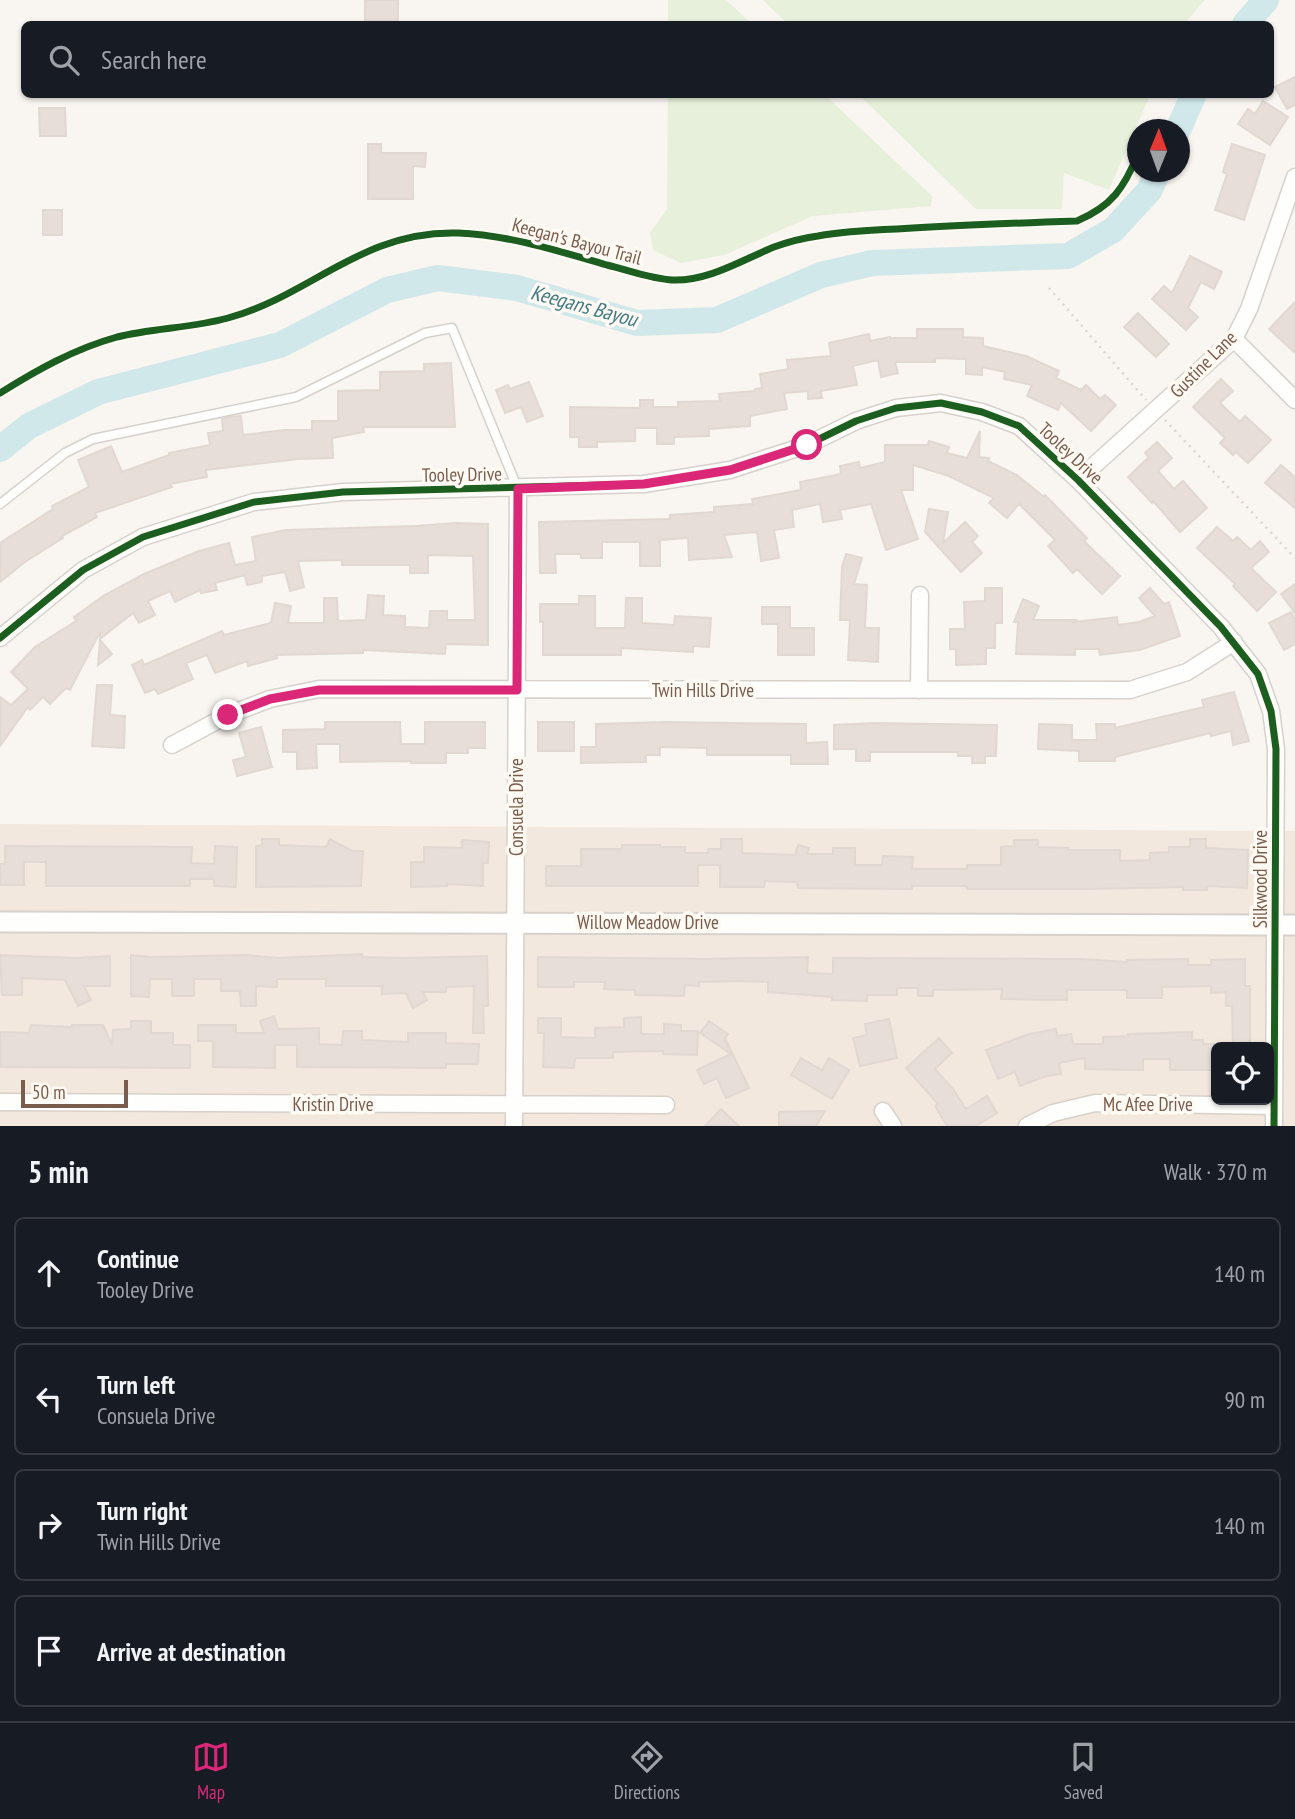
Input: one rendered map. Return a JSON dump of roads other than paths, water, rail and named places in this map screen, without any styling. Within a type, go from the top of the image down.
[{"type":"street","name":"Gustine Lane","points":[[1078,480],[1234,339],[1249,309],[1295,177]]},
{"type":"street","points":[[1234,339],[1295,400]]},
{"type":"street","name":"Tooley Drive","points":[[0,638],[83,570],[143,537],[254,502],[343,492],[644,484],[730,470],[807,445],[856,421],[896,408],[941,403],[982,412],[1019,426],[1078,480],[1234,642]]},
{"type":"street","name":"Consuela Drive","points":[[514,1126],[518,489]]},
{"type":"street","points":[[919,690],[920,595]]},
{"type":"street","name":"Twin Hills Drive","points":[[172,745],[228,715],[259,703],[319,690],[1130,690],[1187,672],[1234,642]]},
{"type":"street","name":"Silkwood Drive","points":[[1234,642],[1258,674],[1271,711],[1276,749],[1286,925],[1273,1106],[1274,1126]]},
{"type":"street","name":"Willow Meadow Drive","points":[[0,922],[1286,925]]},
{"type":"street","name":"Kristin Drive","points":[[0,1102],[666,1105]]},
{"type":"street","name":"Mc Afee Drive","points":[[1027,1126],[1053,1113],[1095,1103],[1273,1106]]},
{"type":"street","points":[[883,1111],[893,1126]]},
{"type":"lane","points":[[0,504],[65,453],[93,439],[296,397],[425,333],[452,327],[518,489]]},
{"type":"waterway","name":"Keegans Bayou","points":[[1248,21],[1266,0]]},
{"type":"waterway","name":"Keegans Bayou","points":[[1183,119],[1192,98]]},
{"type":"waterway","name":"Keegans Bayou","points":[[0,449],[29,426],[98,392],[280,345],[387,290],[438,278],[517,288],[637,323],[717,320],[821,275],[872,263],[1068,256],[1113,230],[1149,191],[1153,182]]}]
